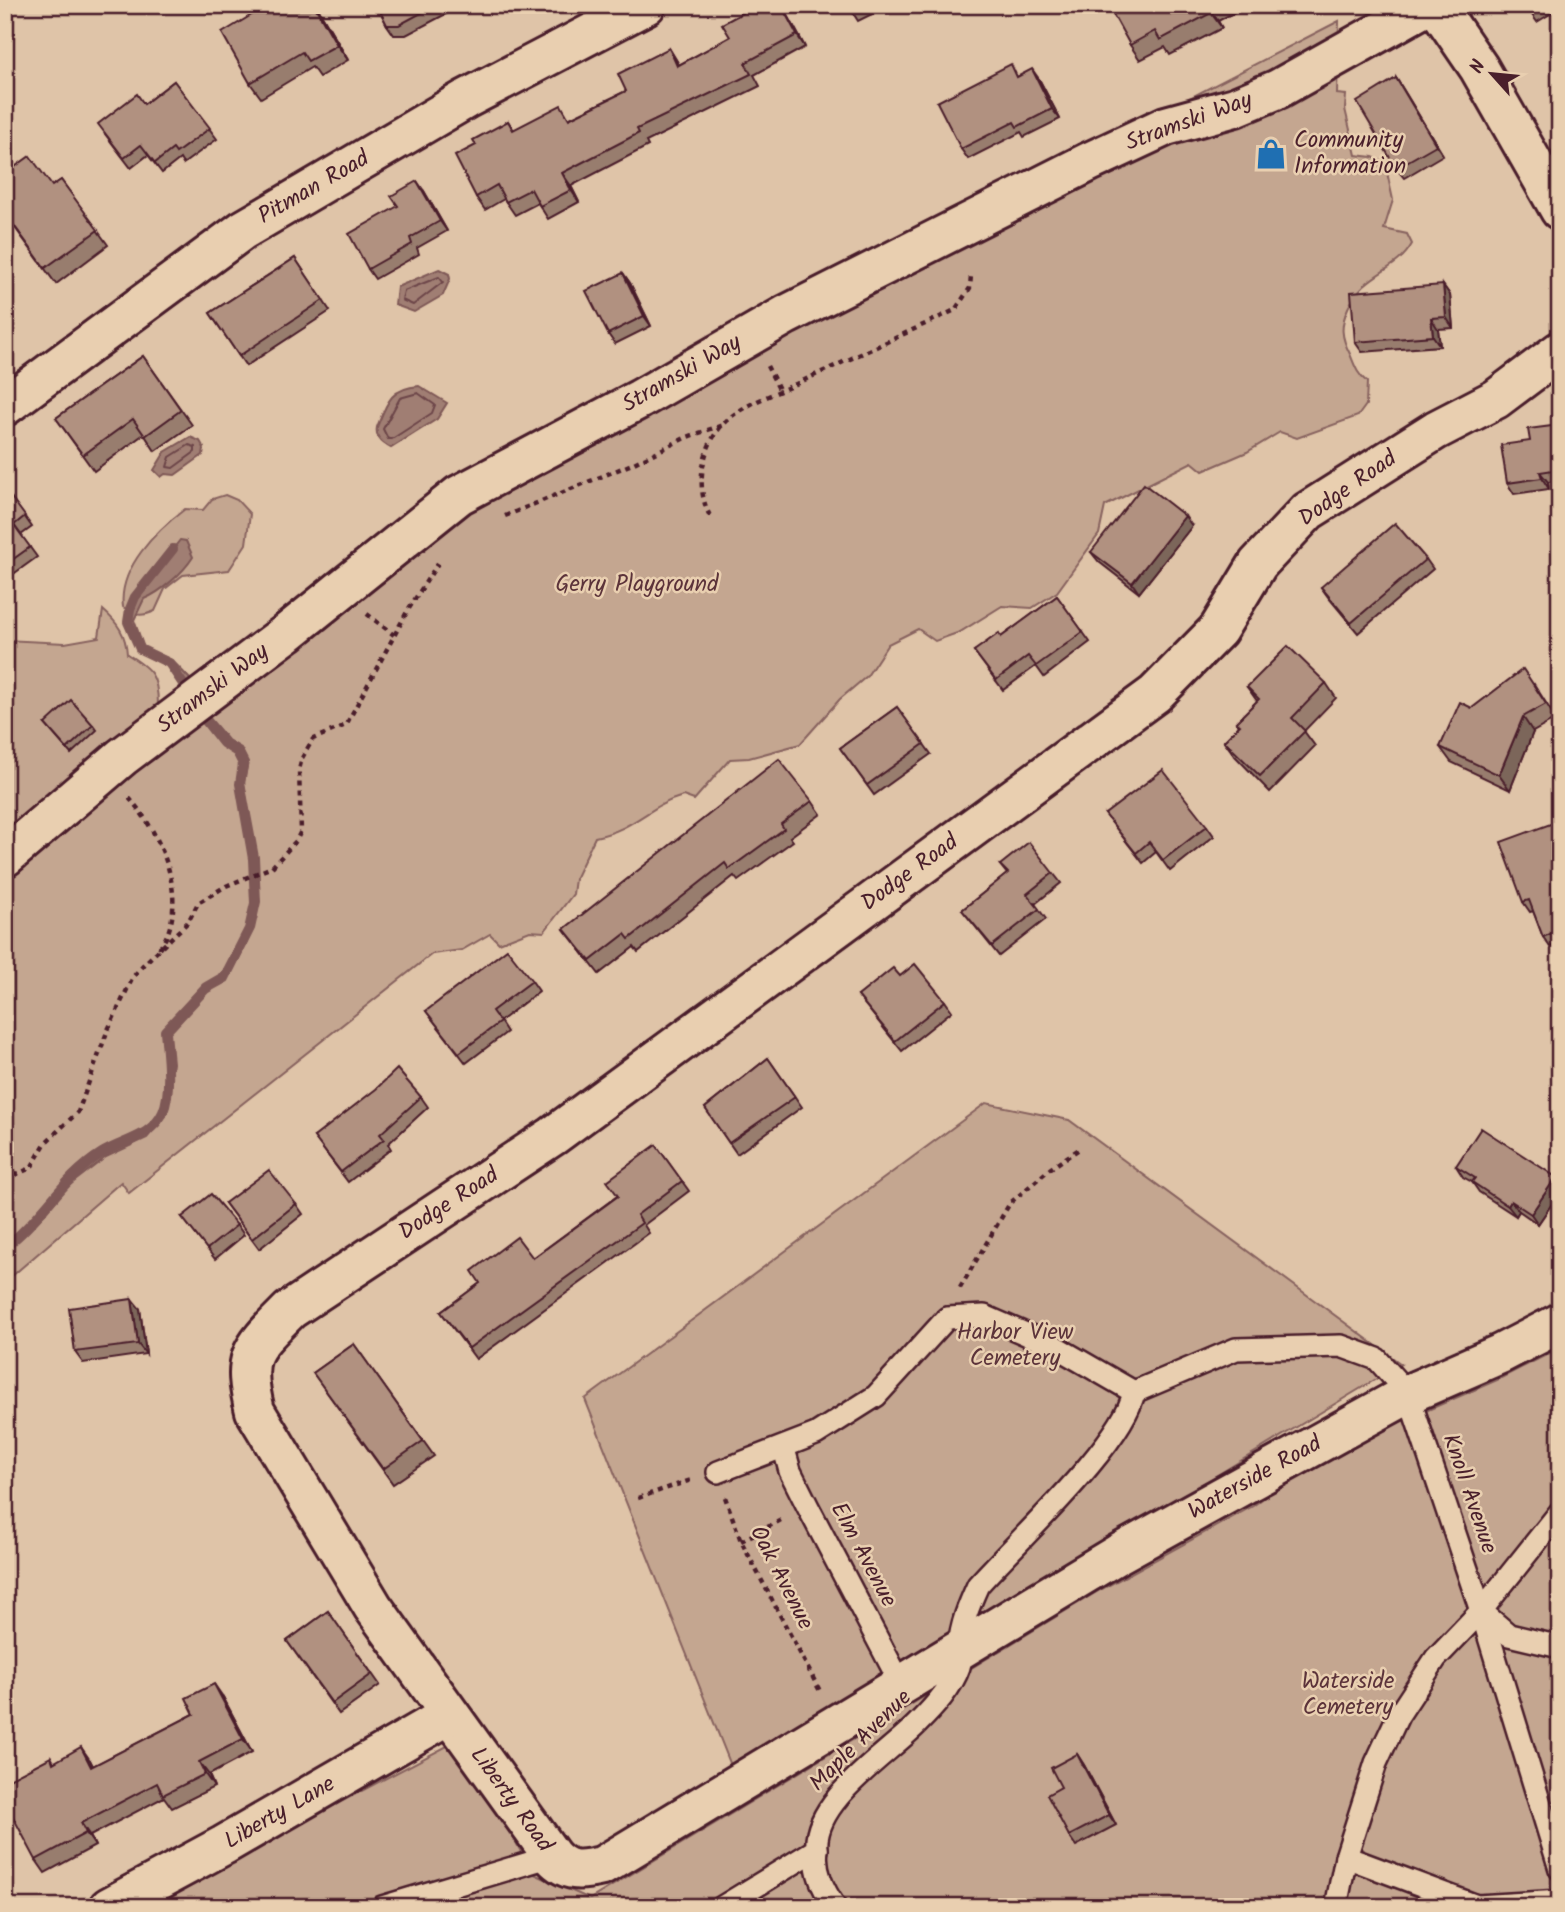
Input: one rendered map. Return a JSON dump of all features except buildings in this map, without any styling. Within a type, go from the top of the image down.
[{"type":"street","name":"Pitman Road","points":[[5,407],[243,230],[466,99],[646,5]]},
{"type":"street","name":"Stramski Way","points":[[5,857],[107,770],[287,633],[460,495],[640,399],[786,315],[1166,126],[1236,107],[1278,89],[1428,5]]},
{"type":"street","points":[[1436,5],[1479,68],[1560,210]]},
{"type":"street","name":"Dodge Road","points":[[247,1378],[255,1345],[290,1310],[553,1136],[1155,694],[1218,629],[1258,564],[1308,511],[1436,430],[1496,399],[1560,351]]},
{"type":"street","name":"Waterside Road","points":[[959,1650],[1118,1554],[1408,1394],[1500,1354],[1560,1323]]},
{"type":"street","name":"Liberty Road","points":[[247,1378],[255,1411],[373,1607],[561,1866],[572,1870],[602,1867],[959,1650]]},
{"type":"street","name":"Liberty Lane","points":[[108,1907],[225,1845],[449,1715]]},
{"type":"lane","points":[[718,1472],[784,1449],[816,1434],[876,1396],[947,1318],[984,1316],[1056,1347],[1134,1392],[1236,1349],[1341,1346],[1377,1359],[1408,1394]]},
{"type":"lane","name":"Maple Avenue","points":[[817,1850],[816,1838],[830,1805],[934,1705],[954,1679],[961,1657],[959,1650],[966,1611],[978,1585],[1107,1442],[1131,1405],[1134,1392]]},
{"type":"lane","name":"Knoll Avenue","points":[[1408,1394],[1481,1611],[1560,1869]]},
{"type":"lane","name":"Elm Avenue","points":[[784,1449],[790,1471],[901,1684]]},
{"type":"lane","points":[[1336,1907],[1346,1857],[1376,1763],[1398,1716],[1436,1658],[1481,1611],[1560,1512]]},
{"type":"lane","points":[[1481,1611],[1509,1635],[1560,1647]]},
{"type":"lane","points":[[722,1907],[817,1850]]},
{"type":"lane","points":[[817,1850],[815,1860],[822,1886],[835,1907]]},
{"type":"lane","points":[[382,1907],[552,1856]]},
{"type":"lane","points":[[1346,1857],[1477,1906],[1560,1901]]},
{"type":"path","points":[[500,518],[632,464],[687,437],[723,425],[763,399],[955,310],[970,288],[971,275]]},
{"type":"path","points":[[710,516],[701,485],[703,467],[713,441],[723,425]]},
{"type":"path","points":[[5,1178],[31,1168],[47,1142],[78,1111],[90,1084],[98,1053],[133,977],[188,922],[198,903],[260,874],[282,857],[301,831],[299,770],[302,758],[313,739],[346,725],[408,610],[436,565],[445,556]]},
{"type":"path","points":[[107,770],[149,820],[174,885],[173,913],[162,944],[151,959]]},
{"type":"path","points":[[947,1318],[981,1249],[1010,1203],[1051,1168],[1079,1149]]},
{"type":"path","points":[[638,1498],[718,1472]]},
{"type":"path","name":"Oak Avenue","points":[[718,1472],[741,1541],[823,1695]]},
{"type":"path","points":[[741,1541],[808,1507]]},
{"type":"green space","name":"Gerry Playground","points":[[1339,21],[1337,94],[1346,95],[1345,109],[1356,155],[1373,157],[1385,163],[1393,200],[1384,229],[1407,234],[1412,244],[1398,261],[1363,286],[1345,314],[1345,342],[1357,370],[1367,382],[1366,405],[1358,416],[1297,438],[1280,432],[1247,452],[1203,471],[1192,462],[1105,506],[1099,534],[1057,592],[1032,608],[1002,606],[960,632],[935,641],[918,629],[888,644],[867,676],[840,699],[800,744],[749,758],[730,759],[694,800],[683,796],[671,800],[621,829],[595,837],[575,879],[573,894],[544,932],[530,931],[499,943],[490,934],[462,950],[432,954],[129,1193],[121,1182],[5,1282],[5,640],[65,643],[99,637],[103,610],[120,630],[127,654],[142,664],[155,680],[158,705],[137,728],[95,754],[63,791],[417,528],[926,234]]},
{"type":"green space","points":[[225,495],[237,500],[250,514],[246,544],[229,570],[183,575],[165,589],[155,611],[150,613],[138,615],[123,607],[127,578],[133,564],[152,539],[185,509],[203,510],[212,499]]},
{"type":"green space","name":"Harbor View Cemetery","points":[[986,1103],[1069,1120],[1401,1364],[732,1768],[585,1399]]},
{"type":"green space","name":"Waterside Cemetery","points":[[1560,1348],[1560,1907],[141,1907],[449,1745],[510,1831],[532,1873],[590,1899],[1100,1590],[1253,1506],[1315,1459],[1497,1380]]},
{"type":"water","points":[[439,269],[449,274],[450,279],[443,295],[414,312],[395,305],[397,287]]},
{"type":"water","points":[[419,386],[447,403],[437,419],[391,448],[377,434],[384,410],[396,393]]},
{"type":"water","points":[[190,437],[200,441],[204,448],[203,455],[175,475],[165,474],[161,477],[154,470],[165,452]]},
{"type":"water","points":[[180,540],[186,541],[193,557],[171,581],[144,599],[134,620],[144,648],[172,660],[190,679],[185,688],[169,663],[140,649],[129,624],[135,597]]},
{"type":"water","points":[[208,716],[228,740],[241,748],[248,762],[244,782],[258,857],[260,902],[254,929],[228,981],[208,992],[170,1033],[173,1063],[166,1116],[147,1138],[106,1157],[66,1188],[45,1214],[5,1253],[5,1247],[30,1224],[75,1174],[102,1153],[144,1133],[158,1120],[163,1112],[167,1094],[165,1031],[206,987],[225,976],[249,929],[255,903],[253,859],[240,784],[243,764],[237,752],[225,744],[205,720]]},
{"type":"waterway","points":[[173,549],[135,597],[128,622],[140,649],[169,663],[185,687]]},
{"type":"waterway","points":[[5,1247],[88,1163],[102,1153],[144,1133],[158,1120],[163,1112],[167,1094],[165,1031],[206,987],[225,976],[249,929],[255,903],[253,859],[240,784],[243,764],[237,752],[223,743],[205,720]]},
{"type":"place","name":"Community Information","points":[[1271,154]]}]
